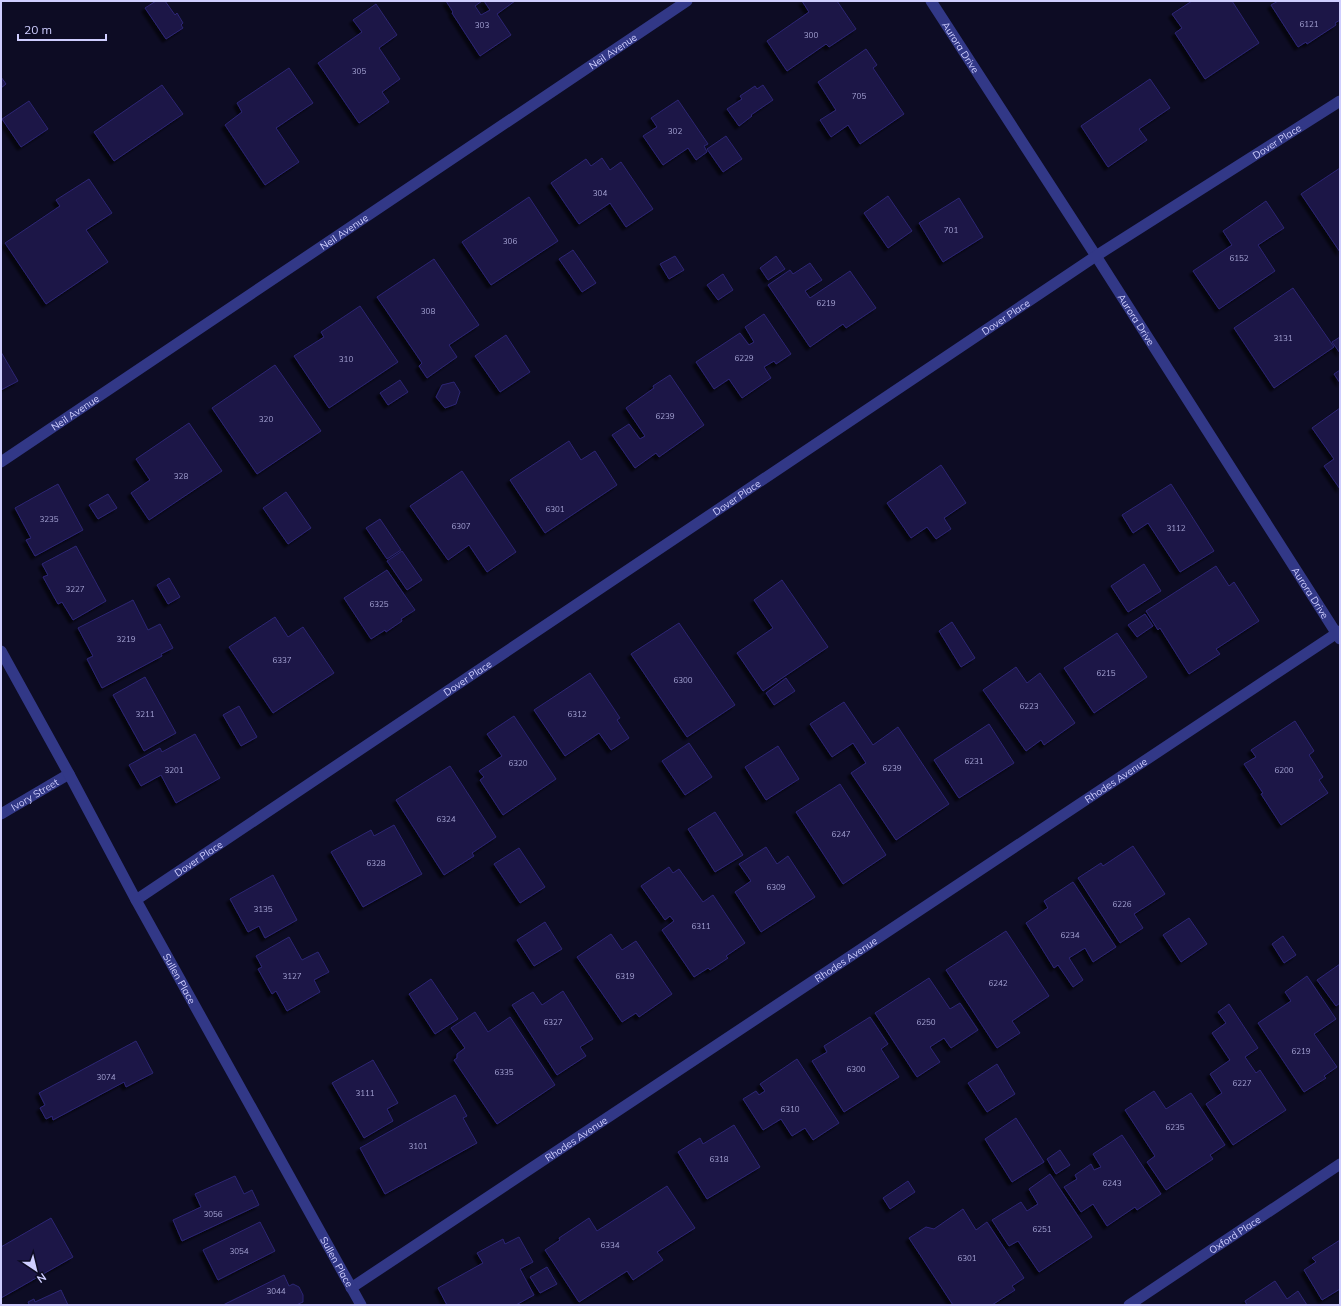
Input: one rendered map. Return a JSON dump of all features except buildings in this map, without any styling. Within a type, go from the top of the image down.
[{"type":"street","name":"Neil Avenue","points":[[1,462],[687,1]]},
{"type":"street","name":"Aurora Drive","points":[[931,1],[1339,635]]},
{"type":"street","name":"Dover Place","points":[[136,900],[1096,256],[1340,101]]},
{"type":"street","name":"Rhodes Avenue","points":[[352,1288],[1339,635]]},
{"type":"street","name":"Sullen Place","points":[[1,651],[136,900],[361,1305]]},
{"type":"street","name":"Ivory Street","points":[[1,814],[69,774]]},
{"type":"street","name":"Oxford Place","points":[[1129,1305],[1340,1164]]}]
